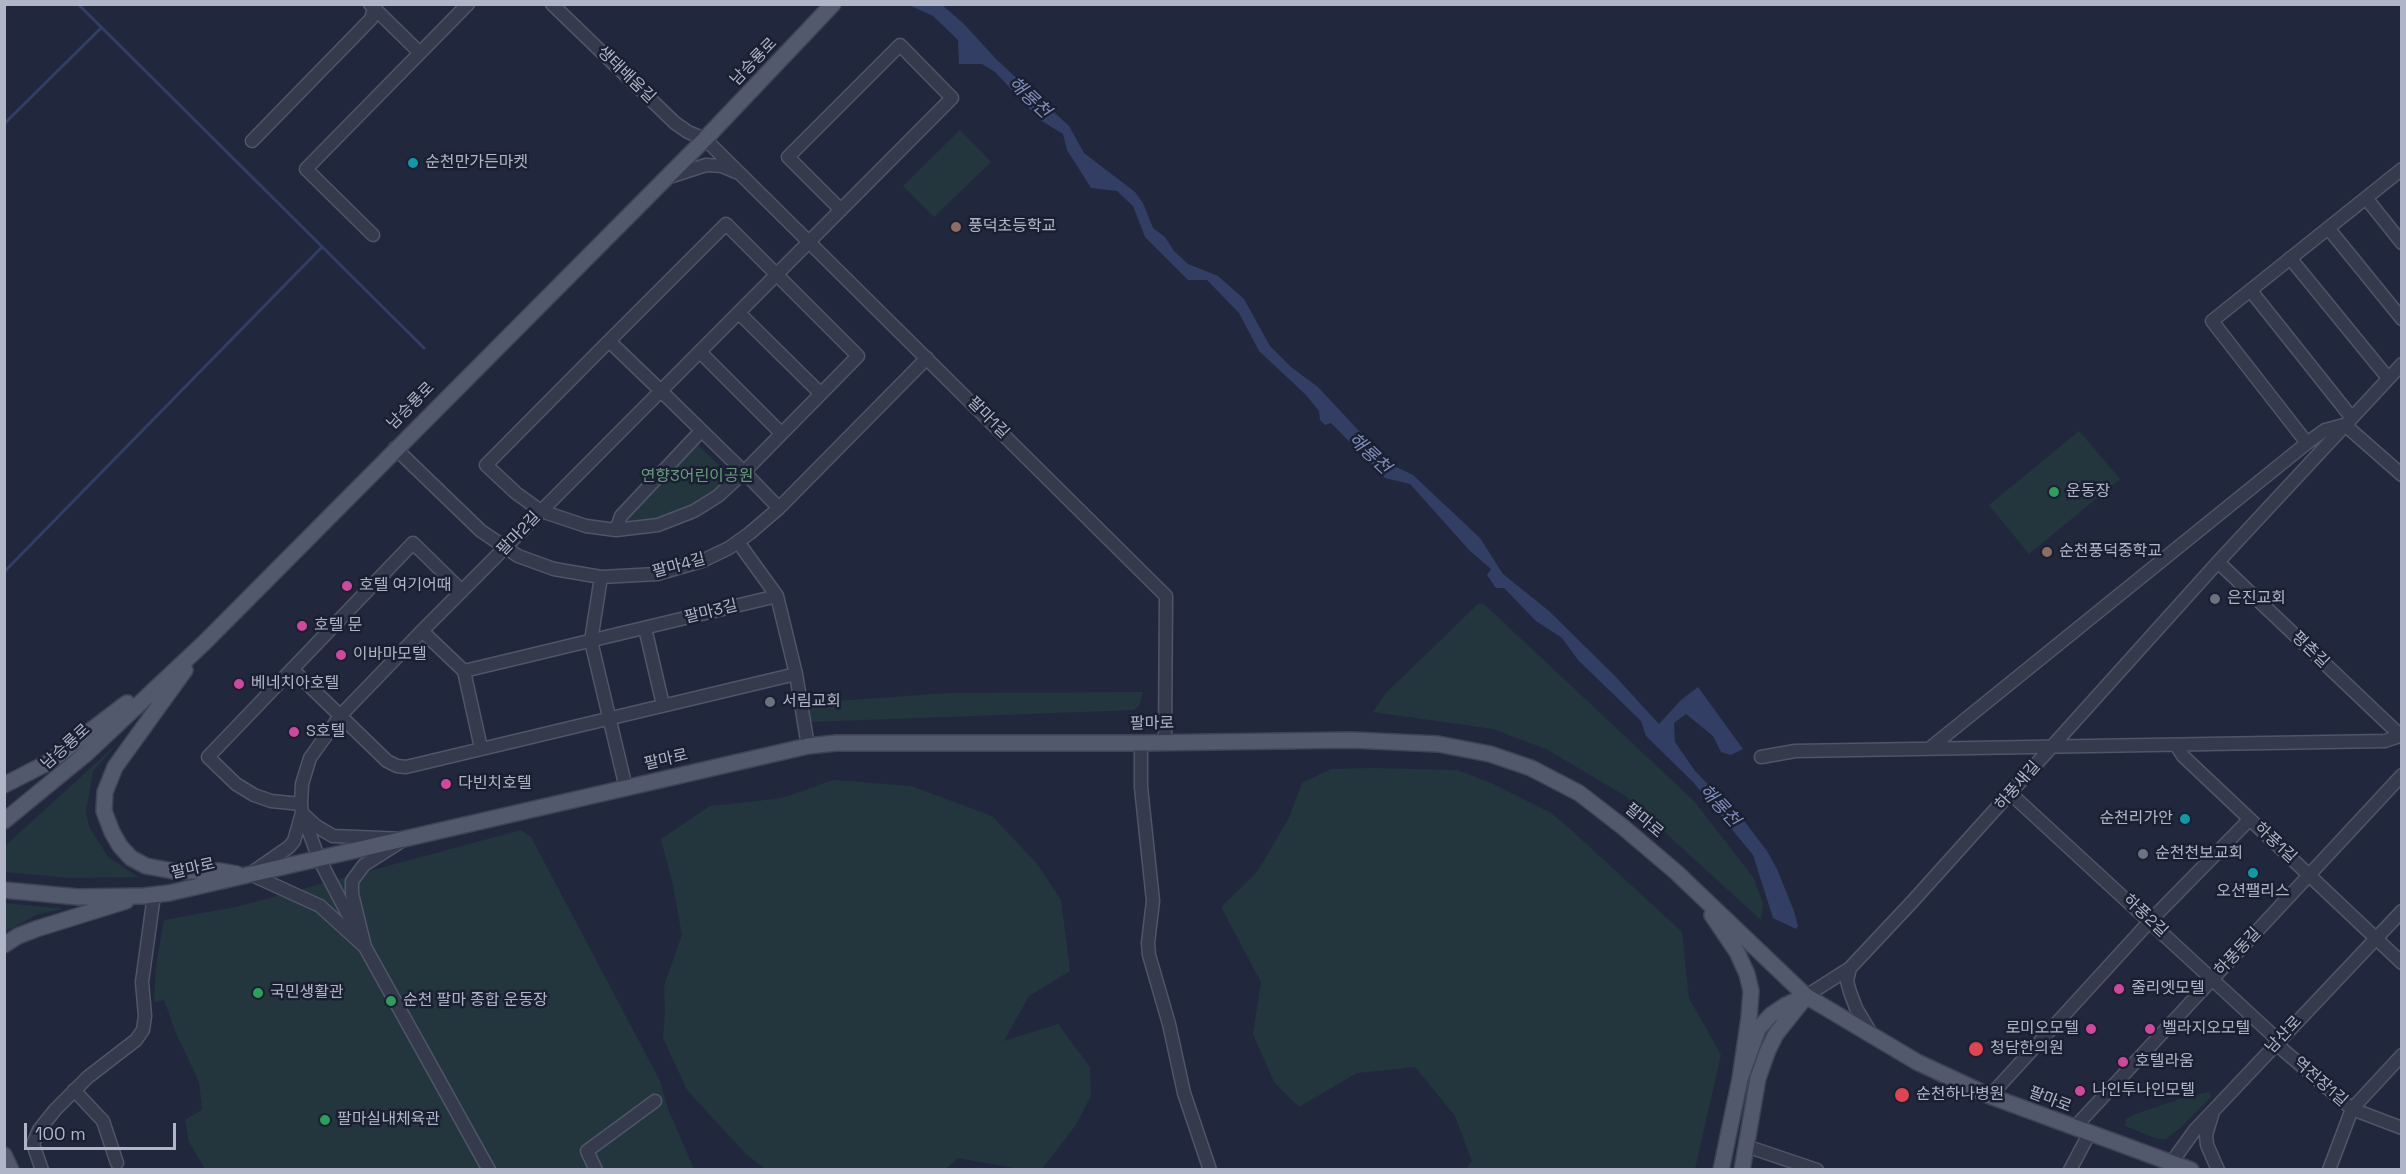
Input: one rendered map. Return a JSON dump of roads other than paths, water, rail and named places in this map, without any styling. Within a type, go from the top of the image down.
[{"type":"main road","name":"남승룡로","points":[[4,821],[87,753],[205,642],[395,448],[705,139],[833,4]]},
{"type":"main road","points":[[4,785],[51,761],[205,642]]},
{"type":"main road","points":[[205,642],[115,767],[105,792],[104,811],[120,846],[131,858],[146,866],[172,871],[220,871],[246,875]]},
{"type":"main road","name":"팔마로","points":[[4,890],[78,897],[149,896],[807,746],[836,743],[1351,740],[1438,744],[1490,754],[1531,768],[1579,794],[1623,827],[1691,886],[1806,996],[1917,1062],[1990,1096],[2170,1166],[2191,1170]]},
{"type":"main road","points":[[1691,886],[1737,952],[1747,974],[1751,991],[1740,1079],[1721,1170]]},
{"type":"main road","points":[[4,945],[36,929],[149,896]]},
{"type":"main road","points":[[1740,1079],[1758,1029],[1771,1015],[1806,996]]},
{"type":"main road","points":[[1742,1170],[1758,1078],[1768,1050],[1776,1034],[1806,996]]},
{"type":"main road","points":[[4,1155],[11,1170]]},
{"type":"street","points":[[373,235],[306,169],[468,4]]},
{"type":"street","name":"생태배움길","points":[[552,4],[675,123],[688,132],[705,139]]},
{"type":"street","points":[[373,6],[420,53]]},
{"type":"street","points":[[252,141],[371,19],[373,6]]},
{"type":"street","name":"팔마2길","points":[[364,947],[319,859],[301,808],[302,784],[310,758],[340,716],[422,631],[776,274],[841,210],[952,98],[900,45],[788,157],[841,210]]},
{"type":"street","name":"팔마1길","points":[[705,139],[1166,596],[1165,742]]},
{"type":"street","points":[[665,178],[706,165],[722,166],[742,175]]},
{"type":"street","points":[[2307,443],[2212,321],[2402,169]]},
{"type":"street","points":[[2366,198],[2402,243]]},
{"type":"street","points":[[726,224],[858,356],[744,472],[717,496],[694,512],[658,525],[616,530],[586,526],[541,511],[522,499],[486,465],[609,341],[726,224]]},
{"type":"street","points":[[2328,228],[2402,319]]},
{"type":"street","points":[[2290,258],[2388,378]]},
{"type":"street","points":[[2251,291],[2348,421],[2402,476]]},
{"type":"street","points":[[739,313],[820,393]]},
{"type":"street","points":[[609,341],[779,508]]},
{"type":"street","points":[[700,352],[781,433]]},
{"type":"street","name":"팔마4길","points":[[395,448],[481,531],[504,549],[526,560],[554,569],[601,577],[657,574],[716,555],[738,542],[779,508],[927,358]]},
{"type":"street","points":[[1930,748],[2307,443],[2325,430],[2348,421],[2402,364]]},
{"type":"street","name":"하풍새길","points":[[1806,996],[1850,968],[2011,794],[2218,562],[2348,421]]},
{"type":"street","points":[[616,530],[621,516],[701,431]]},
{"type":"street","points":[[738,542],[777,596],[795,674],[807,746]]},
{"type":"street","points":[[405,839],[333,837],[323,832],[301,808],[271,801],[245,791],[208,757],[413,543],[462,591]]},
{"type":"street","name":"평촌길","points":[[2218,562],[2401,737]]},
{"type":"street","points":[[601,577],[591,641],[626,788]]},
{"type":"street","name":"팔마3길","points":[[464,671],[777,596]]},
{"type":"street","points":[[645,628],[663,705]]},
{"type":"street","points":[[422,631],[464,671],[481,748]]},
{"type":"street","points":[[292,669],[387,761],[406,767],[795,674]]},
{"type":"street","points":[[1761,757],[1795,751],[2385,741],[2401,737]]},
{"type":"street","points":[[1141,743],[1141,787],[1153,902],[1149,955],[1167,1017],[1184,1093],[1210,1170]]},
{"type":"street","name":"하풍1길","points":[[2176,745],[2183,756],[2249,820],[2402,963]]},
{"type":"street","name":"하풍동길","points":[[2070,1170],[2082,1131],[2213,978],[2402,775]]},
{"type":"street","name":"하풍2길","points":[[2011,794],[2213,978],[2277,1042]]},
{"type":"street","points":[[246,875],[289,848],[294,841],[301,808]]},
{"type":"street","points":[[1990,1096],[2150,921],[2249,820]]},
{"type":"street","points":[[405,839],[364,865],[352,881],[352,894],[364,947],[489,1170]]},
{"type":"street","points":[[246,875],[320,906],[364,947]]},
{"type":"street","points":[[42,1170],[33,1149],[33,1141],[55,1110],[102,1064],[136,1040],[143,1030],[145,1016],[142,982],[149,896]]},
{"type":"street","name":"남산로","points":[[2170,1166],[2214,1109],[2402,911]]},
{"type":"street","points":[[1850,968],[1847,981],[1850,992],[1872,1036]]},
{"type":"street","name":"역전장1길","points":[[2277,1042],[2352,1109],[2402,1128]]},
{"type":"street","points":[[2329,1170],[2352,1109],[2402,1055]]},
{"type":"street","points":[[74,1090],[103,1121],[117,1163]]},
{"type":"street","points":[[596,1170],[587,1151],[655,1101]]},
{"type":"street","points":[[2214,1109],[2206,1135],[2209,1153],[2218,1170]]},
{"type":"street","points":[[1746,1146],[1817,1170]]},
{"type":"water","name":"해룡천","points":[[909,5],[942,5],[963,23],[997,60],[1069,126],[1084,153],[1135,192],[1143,203],[1153,228],[1165,237],[1174,251],[1188,264],[1218,276],[1244,299],[1270,346],[1291,367],[1318,387],[1390,464],[1413,475],[1480,538],[1503,574],[1549,611],[1615,676],[1659,724],[1681,700],[1698,687],[1743,749],[1731,755],[1721,752],[1713,736],[1686,714],[1674,723],[1675,742],[1695,771],[1745,822],[1767,851],[1794,911],[1798,926],[1796,929],[1773,918],[1753,855],[1693,782],[1646,736],[1641,721],[1578,660],[1562,638],[1536,621],[1504,588],[1496,588],[1487,575],[1491,569],[1470,551],[1410,484],[1385,478],[1331,423],[1325,425],[1320,420],[1319,411],[1306,395],[1259,351],[1239,313],[1207,280],[1188,280],[1145,237],[1133,206],[1117,191],[1091,188],[1067,150],[1063,134],[1040,120],[995,72],[982,64],[959,64],[958,40],[933,16]]},
{"type":"waterway","points":[[78,4],[424,348]]},
{"type":"waterway","points":[[4,124],[101,28]]},
{"type":"waterway","points":[[4,572],[322,247]]},
{"type":"place","name":"순천만가든마켓","points":[[413,163]]},
{"type":"place","name":"풍덕초등학교","points":[[956,227]]},
{"type":"place","name":"운동장","points":[[2054,492]]},
{"type":"place","name":"순천풍덕중학교","points":[[2047,552]]},
{"type":"place","name":"호텔 여기어때","points":[[347,586]]},
{"type":"place","name":"은진교회","points":[[2215,599]]},
{"type":"place","name":"호텔 문","points":[[302,626]]},
{"type":"place","name":"이바마모텔","points":[[341,655]]},
{"type":"place","name":"베네치아호텔","points":[[239,684]]},
{"type":"place","name":"서림교회","points":[[770,702]]},
{"type":"place","name":"S호텔","points":[[294,732]]},
{"type":"place","name":"다빈치호텔","points":[[446,784]]},
{"type":"place","name":"순천리가안","points":[[2185,819]]},
{"type":"place","name":"순천천보교회","points":[[2143,854]]},
{"type":"place","name":"오션팰리스","points":[[2253,873]]},
{"type":"place","name":"줄리엣모텔","points":[[2119,989]]},
{"type":"place","name":"국민생활관","points":[[258,993]]},
{"type":"place","name":"순천 팔마 종합 운동장","points":[[391,1001]]},
{"type":"place","name":"로미오모텔","points":[[2091,1029]]},
{"type":"place","name":"벨라지오모텔","points":[[2150,1029]]},
{"type":"place","name":"청담한의원","points":[[1976,1049]]},
{"type":"place","name":"호텔라움","points":[[2123,1062]]},
{"type":"place","name":"나인투나인모텔","points":[[2080,1091]]},
{"type":"place","name":"순천하나병원","points":[[1902,1095]]},
{"type":"place","name":"팔마실내체육관","points":[[325,1120]]},
{"type":"park label","name":"연향3어린이공원","points":[[697,477]]}]
